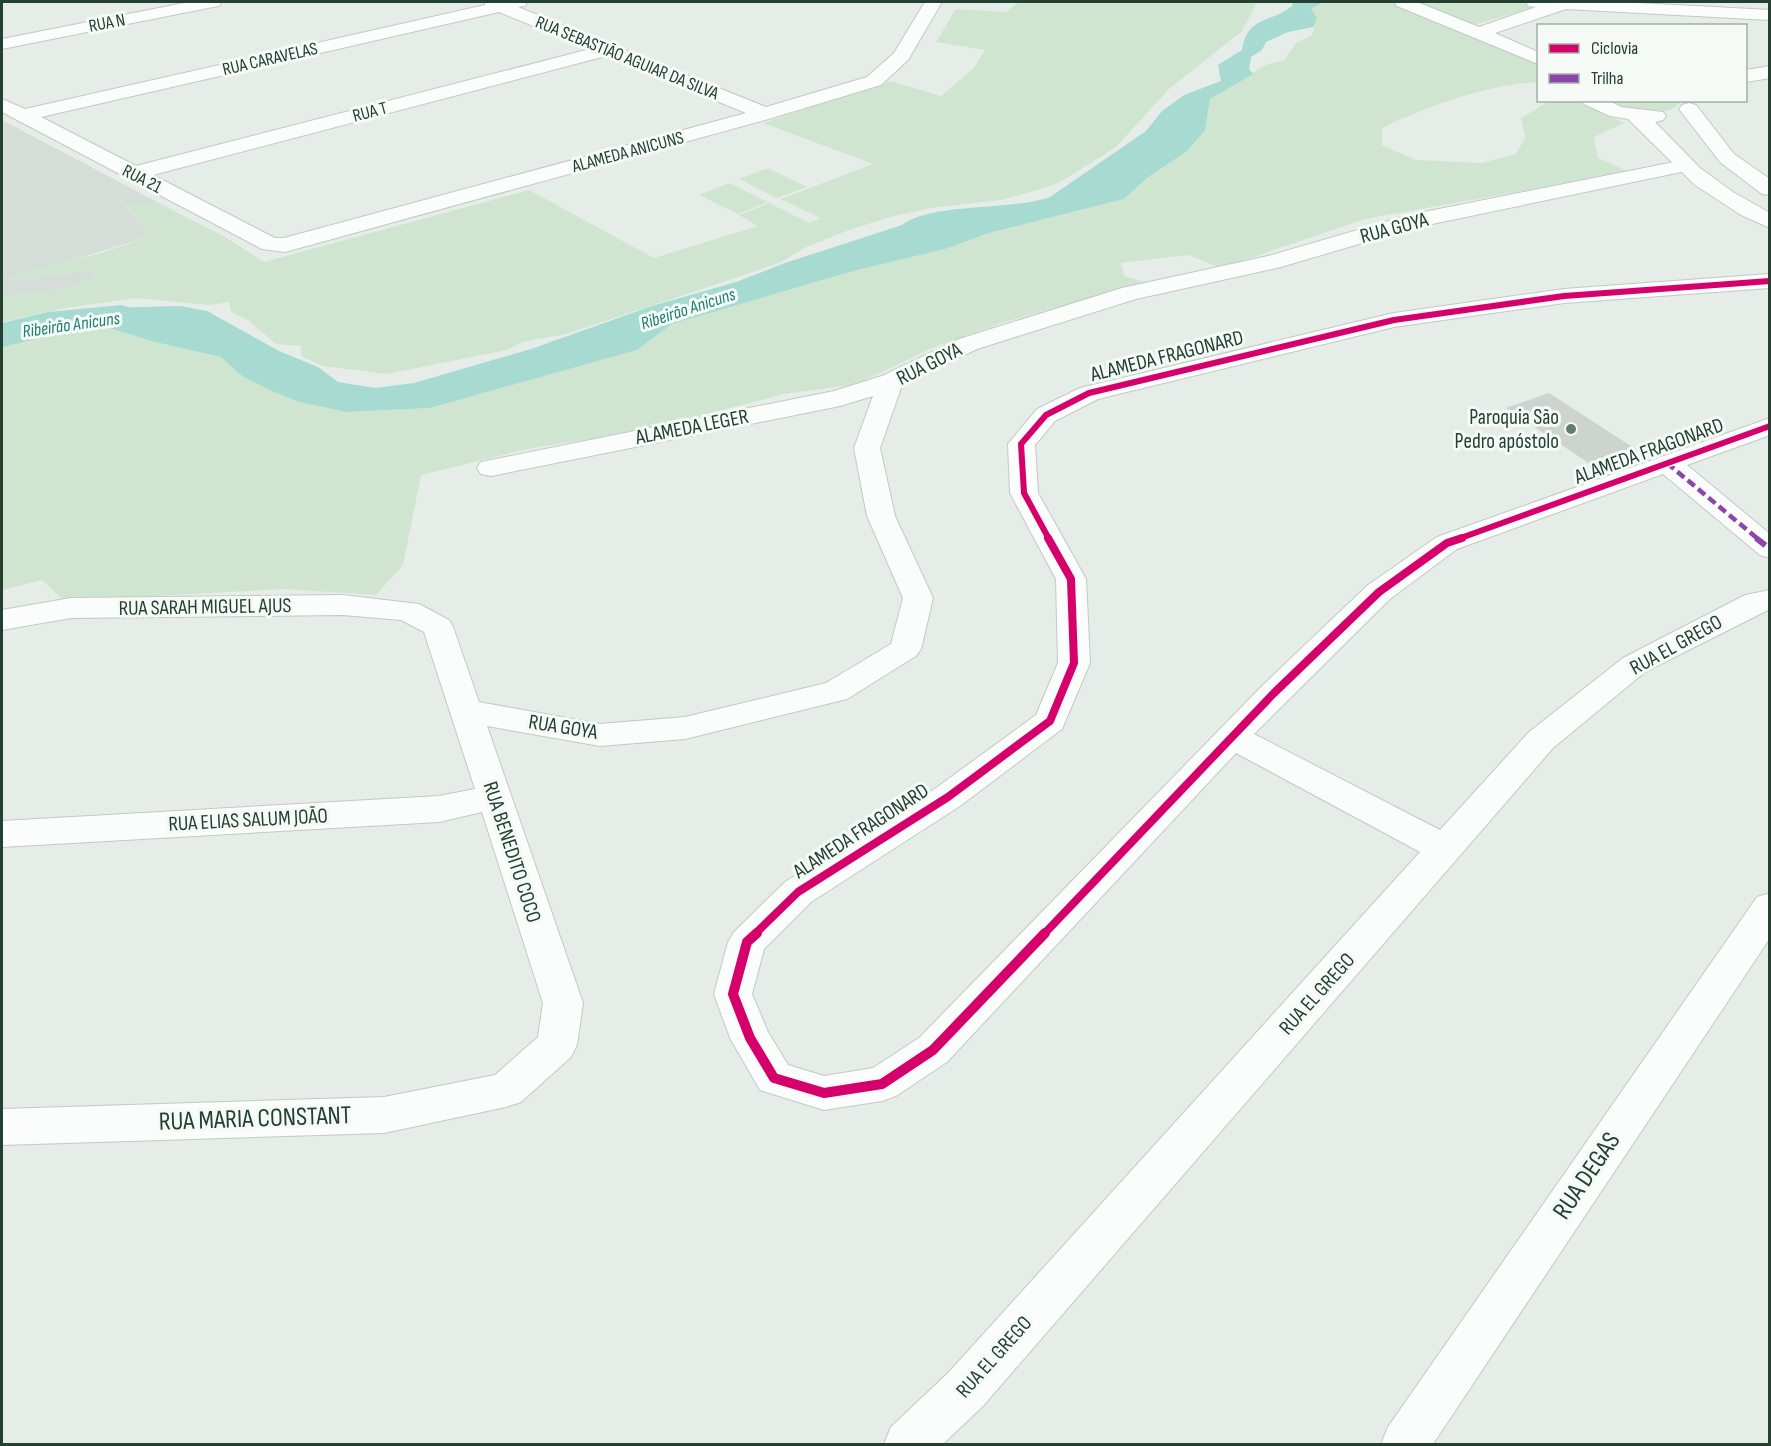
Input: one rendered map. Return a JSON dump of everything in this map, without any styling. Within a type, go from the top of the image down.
[{"type":"street","name":"RUA N","points":[[2,45],[204,2]]},
{"type":"street","name":"RUA CARAVELAS","points":[[20,116],[494,4],[519,2]]},
{"type":"street","name":"ALAMEDA ANICUNS","points":[[285,245],[765,114],[874,81],[902,56],[933,2]]},
{"type":"street","points":[[1403,2],[1537,57]]},
{"type":"street","points":[[1534,2],[1770,15]]},
{"type":"street","points":[[1491,39],[1483,32],[1565,3]]},
{"type":"street","name":"RUA SEBASTIÃO AGUIAR DA SILVA","points":[[494,4],[765,114]]},
{"type":"street","name":"RUA T","points":[[132,174],[608,50]]},
{"type":"street","points":[[1747,76],[1770,72]]},
{"type":"street","points":[[1595,102],[1617,112],[1635,115],[1668,116],[1691,105],[1701,126],[1727,158],[1770,189]]},
{"type":"street","name":"RUA 21","points":[[2,105],[270,244],[285,245]]},
{"type":"street","points":[[1635,115],[1655,130],[1684,166],[1741,206],[1770,222]]},
{"type":"street","name":"RUA GOYA","points":[[465,711],[600,735],[685,728],[836,691],[906,649],[918,598],[881,516],[867,448],[891,381],[968,344],[1130,293],[1273,262],[1409,222],[1684,166]]},
{"type":"street","name":"ALAMEDA FRAGONARD","points":[[1770,281],[1757,280],[1564,296],[1394,320],[1089,393],[1046,415],[1021,444],[1024,493],[1071,579],[1074,663],[1050,721],[948,797],[798,892],[747,942],[733,994],[750,1038],[774,1078],[824,1093],[882,1084],[933,1050],[1232,737],[1379,592],[1447,543],[1770,426]]},
{"type":"street","name":"ALAMEDA LEGER","points":[[491,468],[840,398],[891,381]]},
{"type":"street","points":[[1668,463],[1770,549]]},
{"type":"street","name":"RUA EL GREGO","points":[[908,1444],[966,1389],[1541,740],[1634,665],[1756,602],[1770,599]]},
{"type":"street","name":"RUA SARAH MIGUEL AJUS","points":[[2,620],[71,608],[343,605],[408,611]]},
{"type":"street","name":"RUA BENEDITO COCO","points":[[408,611],[438,627],[563,1003],[557,1045],[506,1090]]},
{"type":"street","points":[[1232,737],[1445,849]]},
{"type":"street","name":"RUA ELIAS SALUM JOÃO","points":[[2,834],[439,809],[494,797]]},
{"type":"street","name":"RUA DEGAS","points":[[1405,1444],[1770,907]]},
{"type":"street","name":"RUA MARIA CONSTANT","points":[[2,1127],[384,1115],[506,1090]]},
{"type":"shaded area","points":[[2,120],[159,203],[125,206],[151,236],[4,281],[93,270],[95,277],[69,289],[2,296]]},
{"type":"green space","points":[[1019,2],[1257,2],[1242,31],[1169,89],[1116,147],[1062,181],[1001,200],[931,208],[890,217],[849,230],[804,248],[781,262],[735,278],[566,334],[523,342],[507,350],[387,374],[323,366],[301,356],[301,346],[276,344],[248,320],[231,312],[229,302],[209,305],[136,298],[65,308],[2,322],[2,296],[69,289],[95,277],[93,270],[2,281],[20,273],[101,253],[151,236],[125,205],[159,203],[225,237],[264,262],[529,190],[654,258],[758,226],[739,215],[769,203],[809,223],[820,218],[781,199],[873,164],[763,123],[891,81],[941,96],[974,68],[985,50],[936,42],[956,9],[1006,12]]},
{"type":"green space","points":[[1323,2],[1390,2],[1537,62],[1537,82],[1478,92],[1419,112],[1382,128],[1382,145],[1416,160],[1482,163],[1516,154],[1525,138],[1521,118],[1547,102],[1579,102],[1624,123],[1594,137],[1598,158],[1629,172],[1365,219],[1221,268],[1188,255],[1121,263],[1124,276],[1152,284],[1052,308],[1002,323],[932,348],[857,384],[784,394],[641,431],[532,448],[421,475],[403,565],[376,595],[283,589],[64,601],[42,580],[2,590],[2,337],[48,324],[103,326],[144,339],[222,357],[242,376],[299,402],[348,412],[430,408],[637,350],[672,324],[857,270],[944,249],[989,233],[1124,199],[1147,178],[1186,152],[1205,132],[1210,99],[1266,65],[1284,60],[1296,43],[1312,35],[1317,17],[1311,9]]},
{"type":"green space","points":[[1418,2],[1516,2],[1531,5],[1531,8],[1474,25],[1463,24]]},
{"type":"green space","points":[[1605,102],[1680,102],[1666,111],[1655,112],[1620,107]]},
{"type":"green space","points":[[768,168],[807,187],[777,198],[739,179]]},
{"type":"green space","points":[[730,183],[768,202],[738,214],[699,195]]},
{"type":"water","points":[[1293,2],[1323,2],[1311,9],[1317,17],[1314,27],[1288,32],[1266,42],[1262,50],[1251,57],[1249,69],[1253,74],[1210,99],[1205,131],[1186,152],[1147,178],[1124,199],[989,233],[945,249],[857,270],[672,324],[637,350],[430,408],[347,412],[299,402],[242,376],[221,357],[151,341],[103,326],[48,324],[105,308],[180,306],[207,311],[279,351],[318,367],[338,382],[375,388],[414,383],[531,349],[652,306],[736,282],[932,213],[1014,204],[1050,197],[1146,131],[1162,111],[1184,95],[1221,81],[1218,65],[1242,50],[1249,31],[1254,26],[1283,12],[1292,6]]},
{"type":"building","name":"Paroquia São Pedro apóstolo","points":[[1549,393],[1637,450],[1593,466],[1506,408]]},
{"type":"waterway","name":"Ribeirão Anicuns","points":[[2,335],[48,324],[121,317]]},
{"type":"marked path","points":[[1667,463],[1770,549]]},
{"type":"cycle path","points":[[1770,281],[1564,296],[1394,320],[1089,393],[1046,415],[1021,444],[1024,493],[1071,579],[1074,663],[1050,721],[948,797],[798,892],[747,942],[733,994],[750,1038],[774,1078],[824,1093],[882,1084],[933,1050],[1274,693],[1379,592],[1447,543],[1770,426]]},
{"type":"place","name":"Paroquia São Pedro apóstolo","points":[[1571,429]]}]
